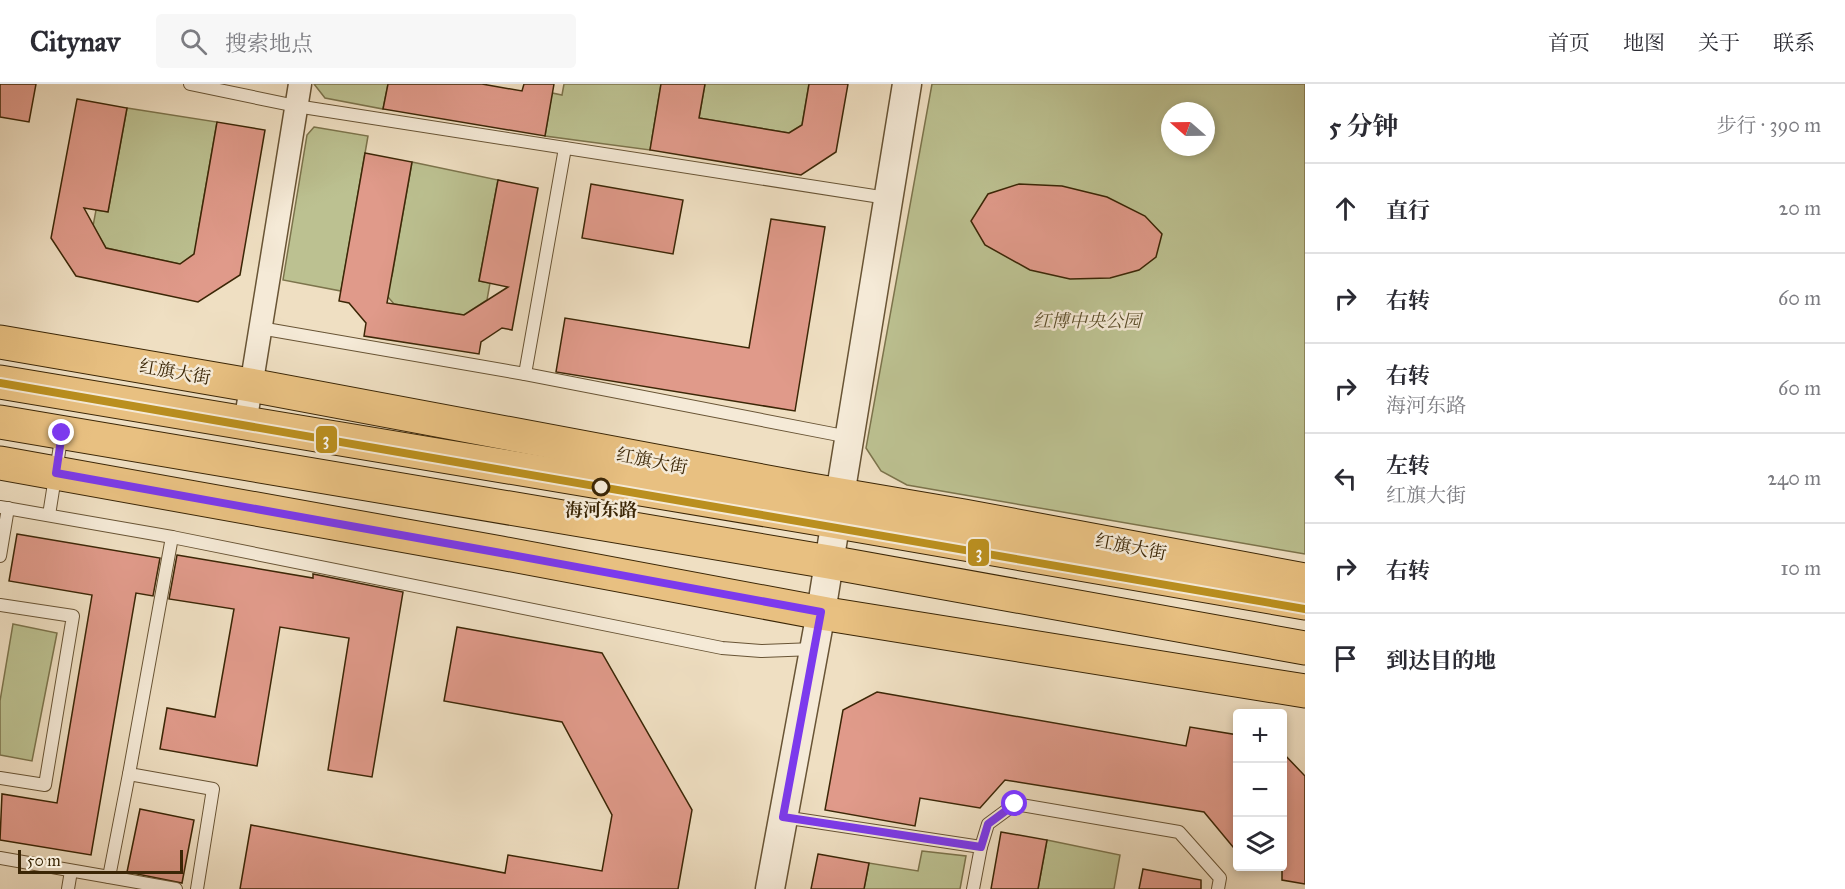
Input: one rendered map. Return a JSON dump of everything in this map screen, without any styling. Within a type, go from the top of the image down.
[{"type":"main road","name":"红旗大街","points":[[0,342],[250,385],[1305,603]]},
{"type":"main road","name":"红旗大街","points":[[0,382],[245,424],[837,508],[1305,580]]},
{"type":"main road","points":[[0,422],[829,562],[1305,648]]},
{"type":"main road","points":[[0,463],[501,553],[826,603],[1305,692]]},
{"type":"street","points":[[245,424],[300,84]]},
{"type":"street","points":[[770,889],[814,649],[826,603],[837,508],[907,84]]},
{"type":"lane","points":[[190,84],[296,106],[887,198]]},
{"type":"lane","points":[[525,374],[565,148]]},
{"type":"lane","points":[[260,328],[525,374],[849,437]]},
{"type":"lane","points":[[49,515],[62,433]]},
{"type":"lane","points":[[0,556],[4,508],[172,537],[722,648],[761,651],[814,649]]},
{"type":"lane","points":[[109,877],[172,537]]},
{"type":"lane","points":[[0,605],[73,616],[45,785],[0,778]]},
{"type":"lane","points":[[1176,657],[1305,680]]},
{"type":"lane","points":[[129,774],[213,789],[197,889]]},
{"type":"lane","points":[[973,889],[988,824],[1015,804],[1179,832],[1220,878],[1218,889]]},
{"type":"lane","points":[[783,817],[981,847]]},
{"type":"lane","points":[[0,858],[176,889]]},
{"type":"lane","points":[[68,889],[71,871]]},
{"type":"green space","points":[[314,84],[388,84],[383,109],[325,98]]},
{"type":"green space","points":[[564,84],[661,84],[650,150],[545,136],[552,93],[562,95]]},
{"type":"green space","points":[[705,84],[809,84],[802,125],[789,133],[699,118]]},
{"type":"green space","name":"红博中央公园","points":[[932,84],[1305,84],[1305,554],[907,485],[881,471],[866,448]]},
{"type":"green space","points":[[127,108],[217,122],[198,231],[205,246],[180,264],[106,248],[93,226],[96,210],[108,212]]},
{"type":"green space","points":[[314,127],[368,136],[341,291],[283,280],[307,135]]},
{"type":"green space","points":[[412,162],[498,180],[479,281],[490,283],[487,300],[464,315],[394,304],[377,284],[392,276]]},
{"type":"green space","points":[[13,624],[57,633],[32,761],[0,755],[0,701]]},
{"type":"green space","points":[[1047,840],[1120,855],[1114,889],[1038,889]]},
{"type":"green space","points":[[922,851],[966,856],[960,889],[864,889],[869,863],[918,871]]},
{"type":"building","points":[[0,84],[36,84],[29,122],[0,117]]},
{"type":"building","points":[[388,84],[482,84],[522,91],[524,84],[554,84],[545,136],[383,109]]},
{"type":"building","points":[[661,84],[705,84],[699,118],[789,133],[802,125],[809,84],[848,84],[836,152],[801,175],[650,150]]},
{"type":"building","points":[[77,99],[127,108],[108,212],[84,208],[106,248],[180,264],[194,254],[217,122],[265,130],[240,275],[198,302],[76,276],[51,238]]},
{"type":"building","points":[[365,153],[412,162],[387,303],[464,315],[508,287],[479,281],[498,180],[538,188],[512,330],[502,328],[481,342],[479,354],[364,336],[366,323],[349,303],[339,301]]},
{"type":"building","points":[[591,184],[683,200],[673,254],[582,238]]},
{"type":"building","points":[[1019,184],[1062,186],[1107,197],[1145,216],[1162,234],[1156,257],[1139,270],[1110,278],[1070,279],[1030,270],[985,245],[971,221],[988,194]]},
{"type":"building","points":[[771,219],[825,227],[795,411],[556,372],[565,318],[749,348]]},
{"type":"building","points":[[17,534],[160,558],[153,596],[136,593],[91,855],[0,840],[2,794],[57,803],[92,595],[9,581]]},
{"type":"building","points":[[177,555],[313,578],[313,574],[403,592],[372,777],[328,770],[349,638],[280,627],[257,766],[160,749],[167,708],[215,717],[234,609],[169,599]]},
{"type":"building","points":[[457,627],[602,653],[692,810],[678,889],[240,889],[251,825],[505,873],[508,855],[602,871],[612,815],[562,722],[444,701]]},
{"type":"building","points":[[877,692],[1186,746],[1190,727],[1233,734],[1233,847],[1204,812],[1005,780],[980,808],[920,798],[915,826],[825,810],[843,710]]},
{"type":"building","points":[[1287,757],[1305,776],[1305,884],[1282,880],[1282,871],[1287,871]]},
{"type":"building","points":[[140,809],[194,820],[182,883],[127,872]]},
{"type":"building","points":[[1001,832],[1047,840],[1038,889],[991,889]]},
{"type":"building","points":[[818,854],[869,863],[864,889],[811,889]]},
{"type":"building","points":[[1143,869],[1201,880],[1201,889],[1139,889]]},
{"type":"transit line","name":"3","points":[[0,383],[1305,609]]},
{"type":"place","name":"海河东路","points":[[601,487]]},
{"type":"route","points":[[62,433],[56,473],[821,612],[783,817],[981,847],[988,824],[1015,804]]}]
